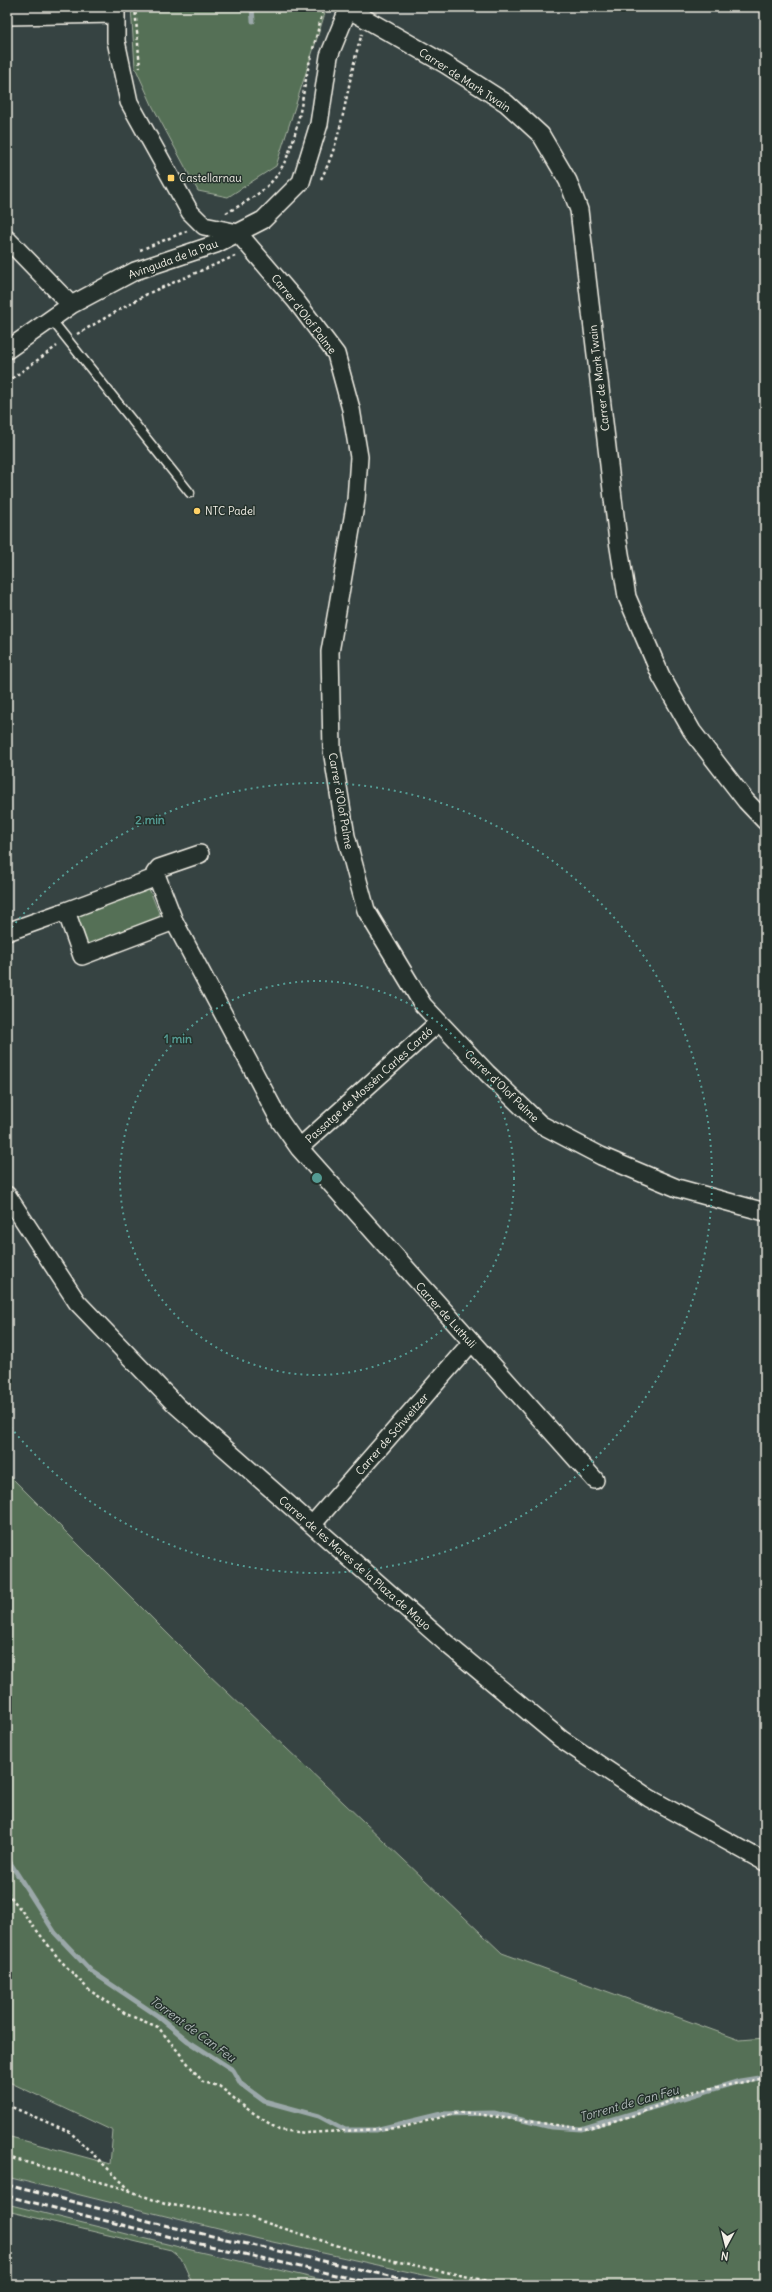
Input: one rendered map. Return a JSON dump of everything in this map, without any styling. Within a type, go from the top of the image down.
[{"type":"street","name":"Avinguda de la Pau","points":[[7,350],[71,305],[135,271],[216,244],[263,220],[301,182],[319,124],[329,56],[349,8]]},
{"type":"street","name":"Carrer de Mark Twain","points":[[349,8],[445,64],[506,103],[541,134],[568,181],[579,210],[618,541],[627,597],[661,676],[692,731],[746,802],[765,821]]},
{"type":"street","points":[[7,16],[116,10],[116,41],[129,102],[190,212],[204,226],[238,233]]},
{"type":"street","name":"Carrer d'Olof Palme","points":[[238,233],[296,301],[336,354],[351,409],[359,457],[356,500],[330,652],[332,750],[346,836],[366,910],[423,1005],[487,1073],[540,1124],[601,1156],[677,1188],[765,1212]]},
{"type":"street","points":[[7,239],[71,305]]},
{"type":"street","points":[[7,932],[157,877],[155,873],[159,868],[200,854]]},
{"type":"street","name":"Carrer de Luthuli","points":[[157,877],[174,921],[280,1121],[299,1148],[471,1343],[595,1480]]},
{"type":"street","points":[[66,911],[82,956],[174,921]]},
{"type":"street","name":"Passatge de Mossèn Carles Cardó","points":[[299,1148],[439,1022]]},
{"type":"street","name":"Carrer de les Mares de la Plaza de Mayo","points":[[7,1195],[77,1302],[176,1405],[447,1644],[561,1739],[649,1798],[765,1862]]},
{"type":"street","name":"Carrer de Schweitzer","points":[[312,1525],[471,1343]]},
{"type":"lane","points":[[51,319],[190,493]]},
{"type":"path","points":[[135,7],[141,70]]},
{"type":"path","points":[[7,1892],[59,1959],[89,1990],[126,2014],[158,2027],[203,2082],[219,2086],[246,2108],[279,2130],[306,2133],[399,2128],[462,2112],[585,2129],[635,2115],[692,2092],[765,2078]]},
{"type":"path","points":[[7,2105],[70,2132],[132,2192]]},
{"type":"path","points":[[7,2156],[132,2192],[165,2204],[245,2216],[367,2255],[506,2285]]},
{"type":"shaded area","points":[[7,2177],[259,2239],[469,2285],[344,2285],[191,2250],[7,2204]]},
{"type":"green space","points":[[131,7],[327,7],[276,166],[228,197],[198,191],[153,107],[135,67]]},
{"type":"green space","points":[[148,886],[161,918],[88,947],[75,915]]},
{"type":"green space","points":[[7,1473],[207,1673],[502,1953],[740,2040],[765,2038],[765,2285],[469,2285],[259,2239],[7,2177],[7,2136],[110,2164],[113,2131],[7,2081]]},
{"type":"green space","points":[[7,2204],[191,2250],[344,2285],[193,2285],[181,2258],[171,2250],[7,2211]]},
{"type":"waterway","points":[[252,7],[253,21]]},
{"type":"waterway","name":"Torrent de Can Feu","points":[[7,1858],[55,1933],[91,1971],[158,2016],[188,2041],[233,2070],[241,2084],[264,2101],[319,2116],[345,2130],[375,2130],[441,2114],[494,2113],[551,2127],[581,2129],[740,2081],[765,2077]]},
{"type":"railway","points":[[7,2185],[172,2227],[430,2285]]},
{"type":"railway","points":[[7,2196],[170,2237],[379,2285]]},
{"type":"place","name":"Castellarnau","points":[[171,178]]},
{"type":"place","name":"NTC Padel","points":[[197,511]]}]
